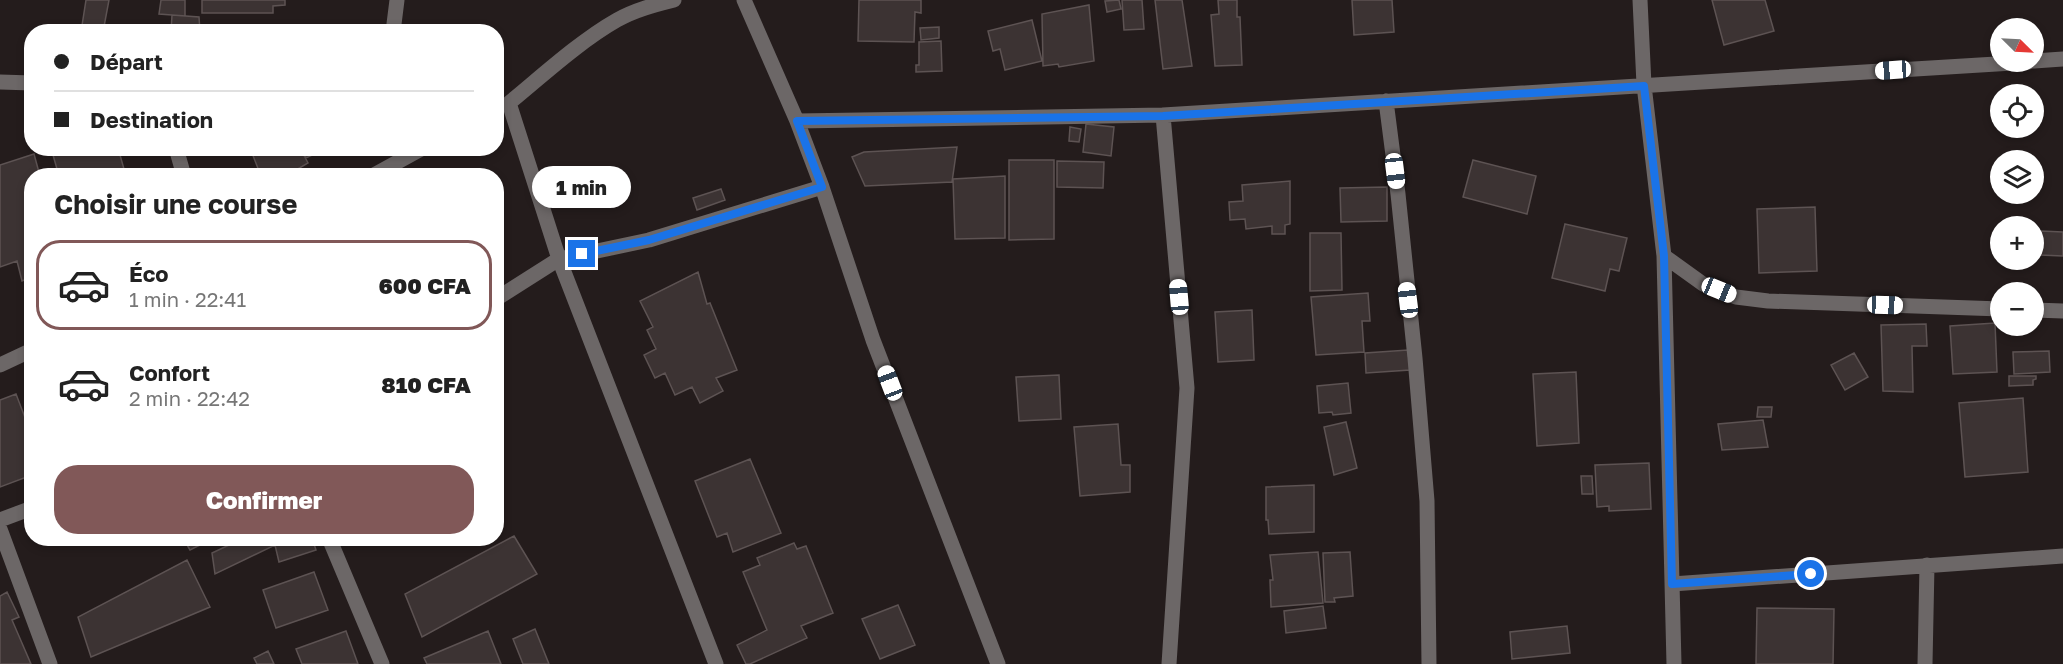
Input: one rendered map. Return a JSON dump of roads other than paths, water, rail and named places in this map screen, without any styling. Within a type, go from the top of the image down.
[{"type":"street","points":[[394,24],[397,0]]},
{"type":"street","points":[[504,105],[590,38],[616,21],[642,9],[674,0]]},
{"type":"street","points":[[744,0],[797,121],[822,187],[873,340],[998,664]]},
{"type":"street","points":[[1640,0],[1644,86],[1664,256],[1674,664]]},
{"type":"street","points":[[2044,60],[2063,59]]},
{"type":"street","points":[[797,121],[1163,116],[1990,64]]},
{"type":"street","points":[[0,82],[24,83]]},
{"type":"street","points":[[1386,101],[1398,194],[1426,489],[1429,664]]},
{"type":"street","points":[[504,109],[559,259],[716,664]]},
{"type":"street","points":[[1163,116],[1187,388],[1169,664]]},
{"type":"street","points":[[387,168],[408,156]]},
{"type":"street","points":[[504,294],[559,259],[649,240],[822,187]]},
{"type":"street","points":[[1664,256],[1703,284],[1736,297],[1768,301],[1990,309]]},
{"type":"street","points":[[2044,310],[2063,311]]},
{"type":"street","points":[[0,365],[24,354]]},
{"type":"street","points":[[0,520],[24,511]]},
{"type":"street","points":[[0,529],[50,664]]},
{"type":"street","points":[[332,546],[382,664]]},
{"type":"street","points":[[1672,584],[2063,556]]},
{"type":"street","points":[[1925,664],[1927,565]]}]
